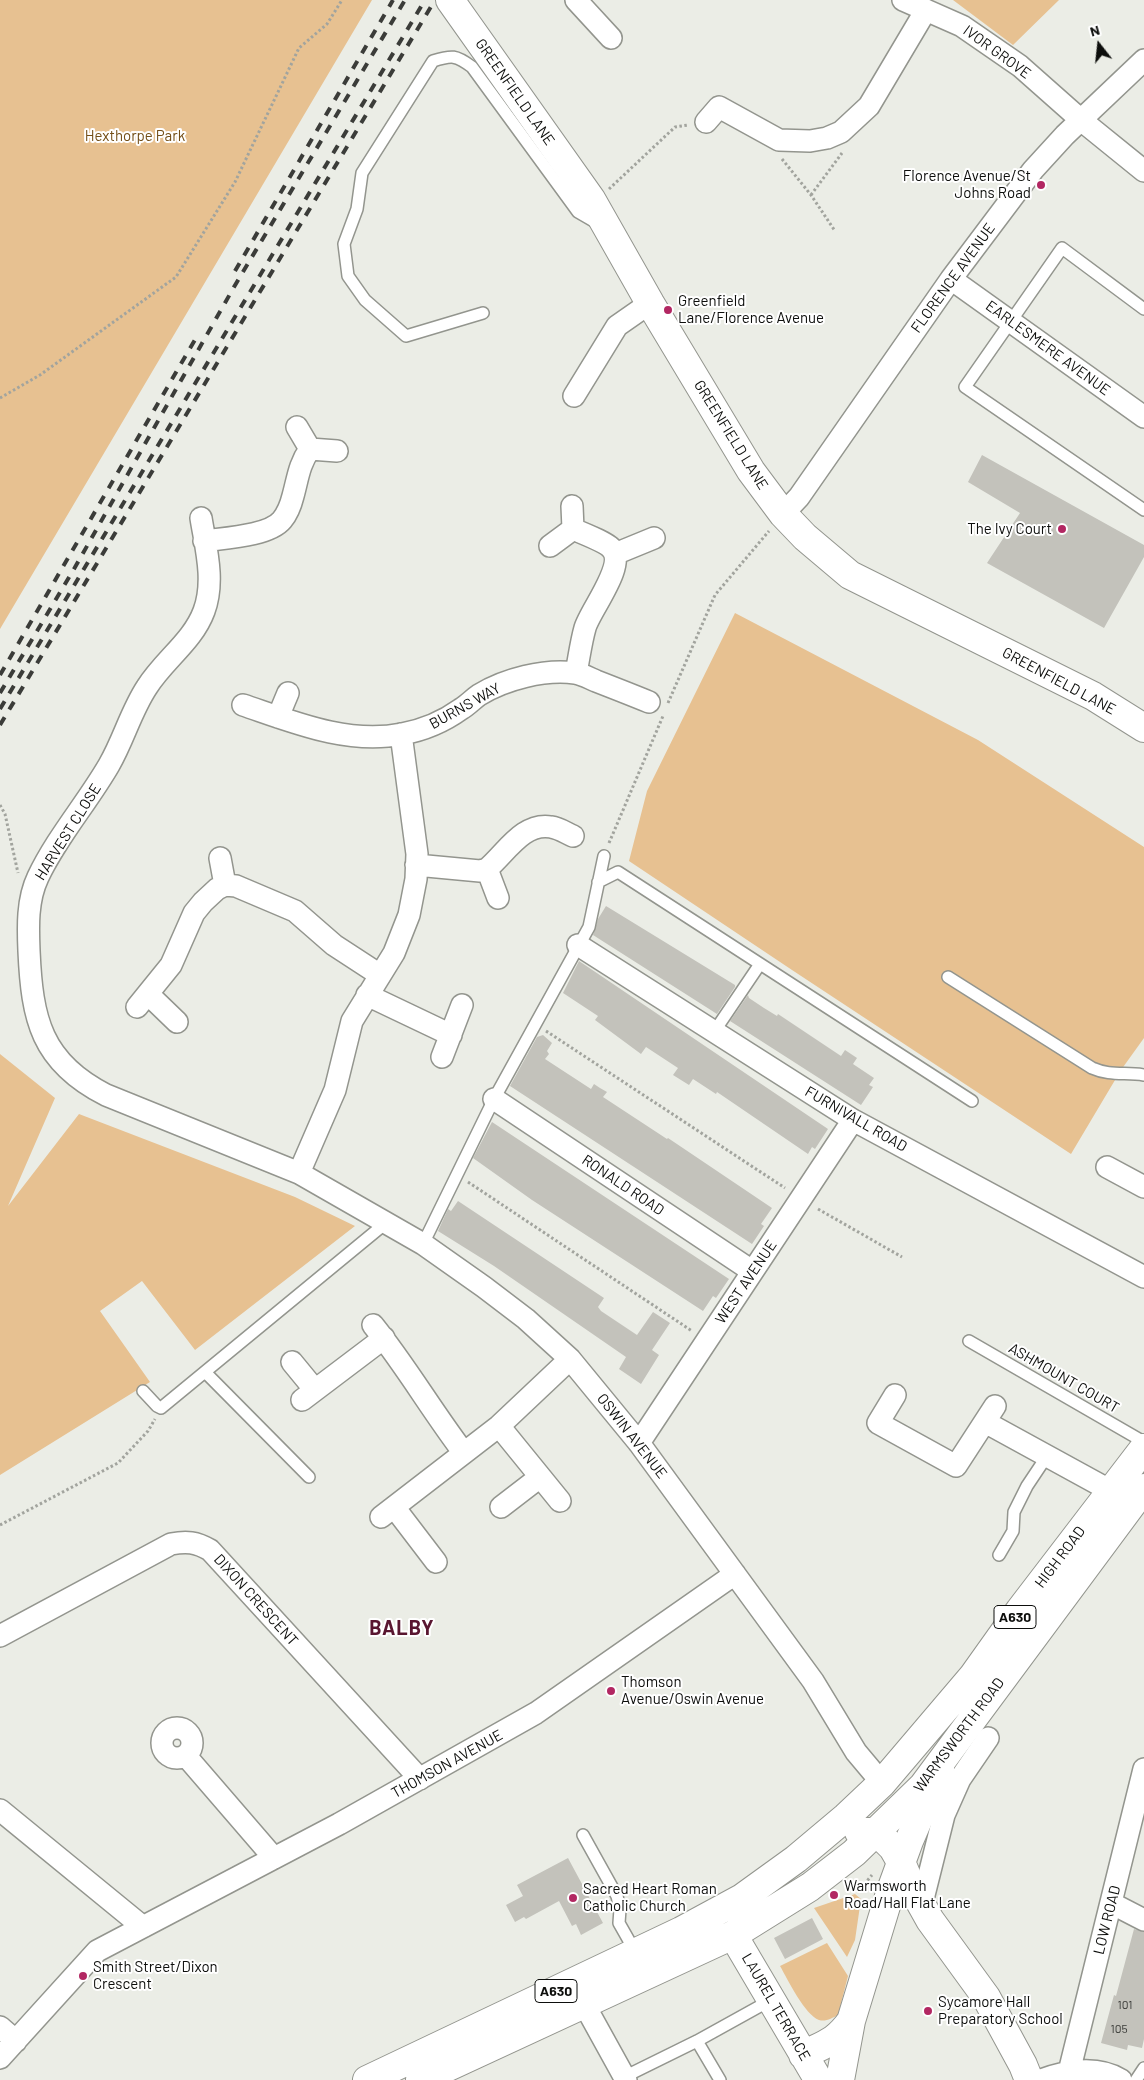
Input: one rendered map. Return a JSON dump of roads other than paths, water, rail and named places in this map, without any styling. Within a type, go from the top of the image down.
[{"type":"main road","name":"GREENFIELD LANE","points":[[450,0],[591,199],[650,303],[750,471],[783,514],[805,537],[850,575],[1093,696],[1144,728]]},
{"type":"main road","name":"HIGH ROAD","points":[[882,1784],[973,1676],[1020,1610],[1144,1448]]},
{"type":"main road","name":"HIGH ROAD","points":[[1016,1659],[1144,1488]]},
{"type":"main road","name":"WARMSWORTH ROAD","points":[[422,2079],[733,1935],[810,1887],[854,1853],[923,1786],[1016,1659]]},
{"type":"main road","name":"A630","points":[[367,2080],[636,1953],[742,1898],[764,1884],[846,1818],[882,1784],[893,1786],[912,1778],[956,1727],[994,1677],[1016,1659]]},
{"type":"main road","points":[[840,2080],[851,2021],[901,1862],[948,1752]]},
{"type":"main road","points":[[764,1884],[792,1874],[819,1858],[848,1836],[861,1831],[876,1832],[893,1848],[911,1886],[926,1911],[986,1997],[1023,2065],[1029,2080]]},
{"type":"main road","name":"A630","points":[[733,1935],[730,1917],[742,1898]]},
{"type":"main road","points":[[881,1923],[900,1914],[914,1914],[926,1911]]},
{"type":"main road","name":"LAUREL TERRACE","points":[[733,1935],[815,2074],[816,2080]]},
{"type":"main road","points":[[803,2055],[841,2035],[851,2021]]},
{"type":"street","points":[[576,0],[611,38]]},
{"type":"street","name":"IVOR GROVE","points":[[903,0],[962,26],[1020,66],[1081,120],[1144,171]]},
{"type":"street","points":[[706,122],[719,107],[779,140],[810,141],[828,138],[841,132],[869,106],[926,10]]},
{"type":"street","name":"FLORENCE AVENUE","points":[[783,514],[799,497],[952,279],[1033,170],[1081,120],[1144,60]]},
{"type":"street","name":"EARLESMERE AVENUE","points":[[952,279],[1144,417]]},
{"type":"street","points":[[574,396],[617,326],[650,303]]},
{"type":"street","points":[[297,427],[310,449]]},
{"type":"street","points":[[310,449],[337,451]]},
{"type":"street","points":[[204,541],[254,533],[270,528],[281,521],[293,496],[298,471],[310,449]]},
{"type":"street","points":[[572,506],[573,529]]},
{"type":"street","name":"HARVEST CLOSE","points":[[201,518],[209,577],[209,592],[203,612],[194,631],[161,668],[134,706],[116,753],[47,861],[33,891],[28,928],[33,1003],[46,1042],[67,1071],[84,1084],[106,1095],[299,1173]]},
{"type":"street","points":[[550,546],[573,529]]},
{"type":"street","points":[[573,529],[611,548],[615,554],[612,577],[592,611],[585,628],[576,673]]},
{"type":"street","points":[[615,554],[654,538]]},
{"type":"street","name":"BURNS WAY","points":[[243,705],[304,726],[355,735],[401,734],[434,726],[480,695],[499,685],[530,676],[555,672],[576,673],[660,706]]},
{"type":"street","points":[[278,717],[288,694]]},
{"type":"street","points":[[299,1173],[335,1090],[352,1021],[394,953],[409,915],[417,854],[401,734]]},
{"type":"street","points":[[416,865],[480,871],[487,869],[523,834],[532,828],[552,827],[573,836]]},
{"type":"street","points":[[220,858],[225,885]]},
{"type":"street","points":[[487,869],[498,898]]},
{"type":"street","points":[[177,1022],[143,1000],[171,965],[194,914],[203,902],[217,889],[225,885],[236,886],[295,911],[334,945],[380,975]]},
{"type":"street","name":"FURNIVALL ROAD","points":[[578,945],[853,1120],[1144,1277]]},
{"type":"street","points":[[367,995],[451,1035]]},
{"type":"street","points":[[442,1057],[462,1005]]},
{"type":"street","name":"RONALD ROAD","points":[[494,1099],[752,1271]]},
{"type":"street","name":"WEST AVENUE","points":[[639,1443],[853,1120]]},
{"type":"street","points":[[1107,1167],[1144,1187]]},
{"type":"street","name":"OSWIN AVENUE","points":[[299,1173],[423,1244],[526,1319],[570,1358],[639,1443],[813,1680],[856,1752],[882,1784]]},
{"type":"street","points":[[292,1362],[308,1395],[378,1332],[402,1361],[435,1416],[464,1453]]},
{"type":"street","points":[[436,1562],[388,1512],[499,1426],[570,1358]]},
{"type":"street","points":[[895,1395],[878,1423],[956,1466],[990,1414],[1047,1456],[1110,1491]]},
{"type":"street","points":[[499,1426],[560,1501]]},
{"type":"street","points":[[501,1507],[540,1477]]},
{"type":"street","name":"DIXON CRESCENT","points":[[0,1636],[171,1544],[184,1541],[198,1542],[210,1550],[420,1779]]},
{"type":"street","name":"THOMSON AVENUE","points":[[0,2058],[8,2034],[97,1951],[274,1858],[536,1714],[735,1574]]},
{"type":"street","points":[[926,1911],[944,1815],[960,1779],[988,1738]]},
{"type":"street","points":[[186,1756],[274,1858]]},
{"type":"street","name":"LOW ROAD","points":[[1070,2072],[1144,1768]]},
{"type":"street","points":[[0,1810],[143,1927]]},
{"type":"street","points":[[1111,1903],[1144,1920]]},
{"type":"street","points":[[584,2004],[623,2079]]},
{"type":"street","points":[[1041,2080],[1070,2072],[1099,2072],[1121,2080]]},
{"type":"lane","points":[[483,314],[406,336],[365,300],[348,276],[344,244],[357,209],[362,173],[433,61],[446,56],[459,57],[472,67],[578,212],[608,230]]},
{"type":"lane","points":[[1144,309],[1062,248],[964,387],[1144,510]]},
{"type":"lane","points":[[423,1244],[494,1099],[588,926],[604,856]]},
{"type":"lane","points":[[598,882],[618,872],[972,1101]]},
{"type":"lane","points":[[714,1032],[760,964]]},
{"type":"lane","points":[[948,976],[1092,1068],[1105,1074],[1129,1073],[1144,1075]]},
{"type":"lane","points":[[143,1391],[161,1408],[387,1222]]},
{"type":"lane","name":"ASHMOUNT COURT","points":[[968,1341],[1144,1442]]},
{"type":"lane","points":[[205,1372],[309,1477]]},
{"type":"lane","points":[[999,1555],[1013,1531],[1014,1512],[1047,1456]]},
{"type":"lane","points":[[584,1835],[616,1896],[620,1909],[619,1923],[636,1953]]},
{"type":"lane","points":[[623,2079],[771,2000]]},
{"type":"lane","points":[[697,2041],[720,2080]]},
{"type":"lane","points":[[1136,2080],[1144,2068]]},
{"type":"railway","points":[[235,271],[393,0]]},
{"type":"railway","points":[[0,693],[74,569],[234,287],[405,0]]},
{"type":"railway","points":[[0,709],[425,0]]},
{"type":"railway","points":[[0,725],[435,0]]},
{"type":"railway","points":[[0,675],[196,338]]},
{"type":"place","name":"Florence Avenue/St Johns Road","points":[[1041,185]]},
{"type":"place","name":"Greenfield Lane/Florence Avenue","points":[[668,310]]},
{"type":"place","name":"The Ivy Court","points":[[1062,529]]},
{"type":"place","name":"Thomson Avenue/Oswin Avenue","points":[[611,1691]]},
{"type":"place","name":"Warmsworth Road/Hall Flat Lane","points":[[834,1895]]},
{"type":"place","name":"Sacred Heart Roman Catholic Church","points":[[573,1898]]},
{"type":"place","name":"Smith Street/Dixon Crescent","points":[[83,1976]]},
{"type":"place","name":"Sycamore Hall Preparatory School","points":[[928,2011]]},
{"type":"district","name":"BALBY","points":[[402,1628]]},
{"type":"park label","name":"Hexthorpe Park","points":[[135,136]]}]
